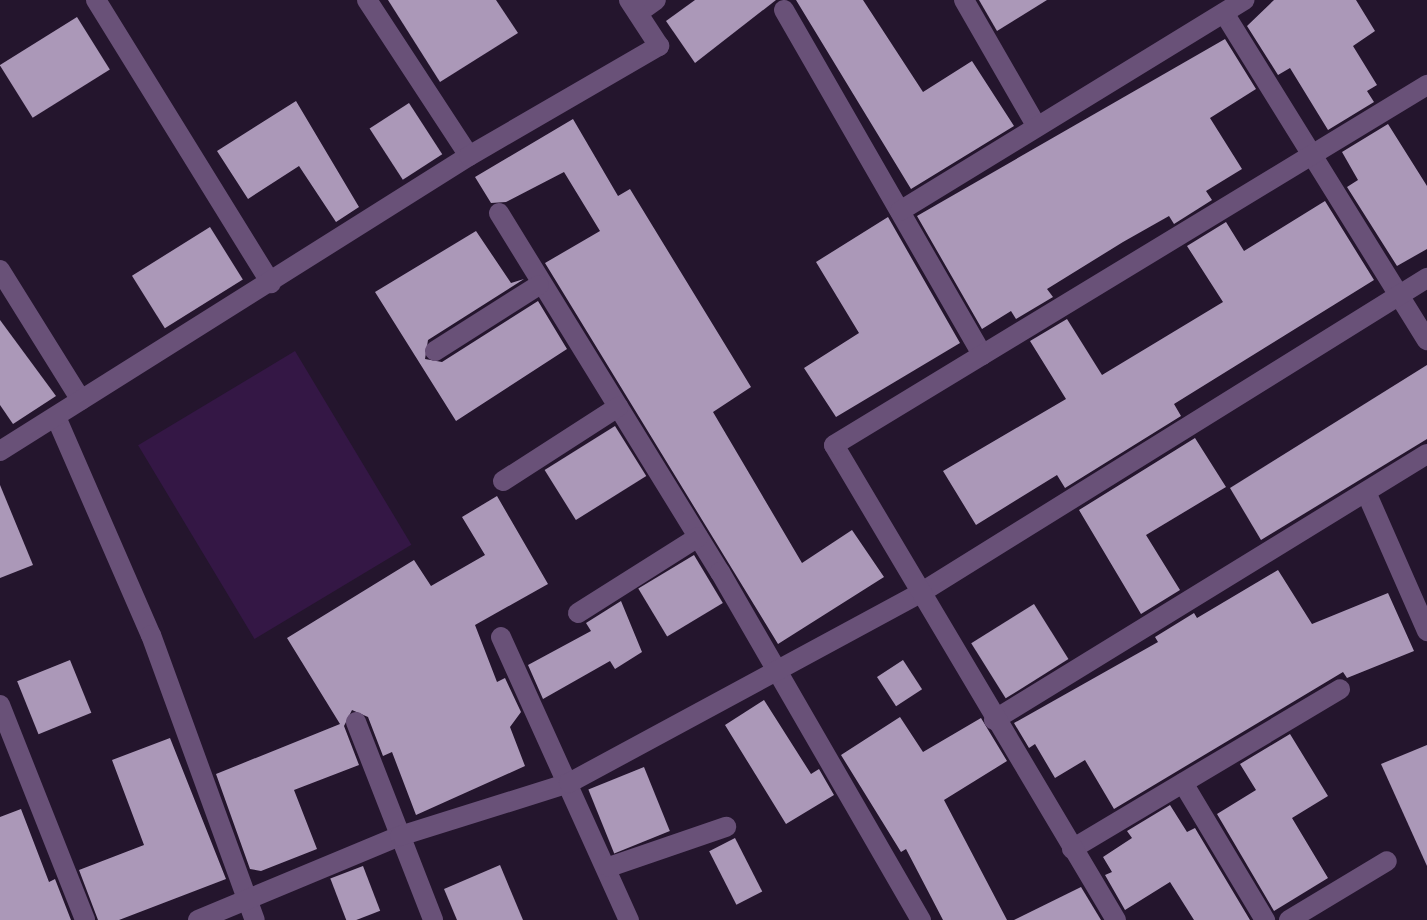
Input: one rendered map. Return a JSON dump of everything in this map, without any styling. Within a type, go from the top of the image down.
[{"type":"street","points":[[96,0],[271,283]]},
{"type":"street","points":[[367,0],[469,156]]},
{"type":"street","points":[[0,451],[469,156],[659,46],[633,7],[656,0]]},
{"type":"street","points":[[964,0],[1037,127]]},
{"type":"street","points":[[900,211],[1244,0]]},
{"type":"street","points":[[784,10],[982,355]]},
{"type":"street","points":[[1224,13],[1427,340]]},
{"type":"street","points":[[1116,920],[994,720],[834,445],[1427,85]]},
{"type":"street","points":[[499,213],[539,285],[618,407],[777,669],[921,920]]},
{"type":"street","points":[[0,270],[81,400]]},
{"type":"street","points":[[198,920],[252,911],[400,836],[569,783],[922,592],[1427,278]]},
{"type":"street","points":[[435,351],[539,285]]},
{"type":"street","points":[[503,481],[618,407]]},
{"type":"street","points":[[56,417],[151,635],[252,911]]},
{"type":"street","points":[[994,720],[1427,454]]},
{"type":"street","points":[[1366,492],[1427,631]]},
{"type":"street","points":[[578,613],[698,537]]},
{"type":"street","points":[[501,637],[609,867],[629,920]]},
{"type":"street","points":[[1072,849],[1340,689]]},
{"type":"street","points":[[0,705],[85,920]]},
{"type":"street","points":[[356,722],[433,920]]},
{"type":"street","points":[[1183,783],[1265,920]]},
{"type":"street","points":[[609,867],[726,827]]},
{"type":"street","points":[[1289,920],[1387,861]]},
{"type":"shaded area","points":[[295,351],[411,545],[255,639],[138,445]]},
{"type":"building","points":[[388,0],[496,0],[518,33],[440,82]]},
{"type":"building","points":[[695,0],[776,0],[695,63],[666,21]]},
{"type":"building","points":[[796,0],[863,0],[923,92],[972,61],[1014,126],[911,189]]},
{"type":"building","points":[[979,0],[1047,0],[997,31]]},
{"type":"building","points":[[1274,0],[1356,0],[1375,31],[1353,46],[1377,85],[1367,91],[1374,102],[1328,130],[1290,68],[1278,75],[1247,26]]},
{"type":"building","points":[[77,17],[110,70],[33,118],[0,65]]},
{"type":"building","points":[[1225,39],[1256,89],[1210,118],[1242,169],[1206,191],[1212,200],[1174,224],[1169,216],[1047,289],[1053,297],[1016,319],[1011,311],[982,329],[917,216]]},
{"type":"building","points":[[296,101],[359,207],[336,222],[299,166],[248,199],[217,151]]},
{"type":"building","points":[[409,103],[442,154],[403,180],[370,129]]},
{"type":"building","points":[[573,119],[618,196],[630,189],[751,387],[713,412],[802,563],[852,530],[884,577],[778,644],[545,263],[600,231],[564,172],[506,202],[491,203],[475,177]]},
{"type":"building","points":[[1388,124],[1427,186],[1427,249],[1397,266],[1347,187],[1358,180],[1342,152]]},
{"type":"building","points":[[1325,201],[1374,280],[1174,404],[1181,416],[1065,488],[1057,475],[976,525],[943,471],[1066,399],[1030,341],[1067,319],[1102,375],[1223,302],[1187,246],[1226,222],[1244,251]]},
{"type":"building","points":[[888,217],[960,343],[836,417],[804,368],[859,333],[816,262]]},
{"type":"building","points":[[210,227],[243,280],[165,328],[132,276]]},
{"type":"building","points":[[476,231],[511,283],[524,279],[428,340],[425,359],[442,362],[538,301],[567,349],[456,421],[375,292]]},
{"type":"building","points":[[0,320],[56,396],[13,424],[0,405]]},
{"type":"building","points":[[1427,365],[1427,439],[1261,540],[1230,488]]},
{"type":"building","points":[[615,426],[646,476],[576,520],[545,470]]},
{"type":"building","points":[[1195,438],[1226,487],[1146,535],[1180,590],[1141,614],[1079,510]]},
{"type":"building","points":[[0,485],[33,565],[0,578]]},
{"type":"building","points":[[497,496],[548,584],[475,625],[497,682],[505,678],[521,712],[510,727],[525,766],[416,815],[392,752],[383,756],[368,717],[352,710],[344,726],[359,765],[294,790],[317,849],[261,871],[250,869],[216,774],[340,724],[287,638],[414,560],[431,586],[485,555],[462,517]]},
{"type":"building","points":[[694,555],[723,603],[667,636],[638,588]]},
{"type":"building","points":[[1278,570],[1312,624],[1388,593],[1414,651],[1347,678],[1343,672],[1114,809],[1085,760],[1055,778],[1035,744],[1029,748],[1014,723],[1158,642],[1155,637],[1194,613],[1197,618]]},
{"type":"building","points":[[621,601],[642,652],[615,669],[610,661],[543,699],[528,665],[591,631],[586,623]]},
{"type":"building","points":[[1034,604],[1068,659],[1006,698],[971,643]]},
{"type":"building","points":[[70,660],[91,713],[39,734],[17,681]]},
{"type":"building","points":[[903,660],[922,689],[896,706],[877,677]]},
{"type":"building","points":[[764,700],[811,774],[819,769],[834,795],[786,824],[725,725]]},
{"type":"building","points":[[900,717],[923,752],[981,718],[1007,761],[944,800],[1007,920],[943,920],[906,849],[901,852],[841,755]]},
{"type":"building","points":[[1290,734],[1328,796],[1292,818],[1328,878],[1274,911],[1217,814],[1256,790],[1240,764]]},
{"type":"building","points":[[170,738],[226,879],[119,920],[98,920],[79,870],[144,845],[112,760]]},
{"type":"building","points":[[1427,745],[1427,866],[1381,764]]},
{"type":"building","points":[[644,767],[670,831],[614,853],[588,789]]},
{"type":"building","points":[[1170,805],[1187,832],[1195,828],[1250,920],[1194,920],[1170,882],[1125,910],[1105,875],[1112,872],[1103,857],[1132,838],[1127,831]]},
{"type":"building","points":[[21,809],[49,882],[55,879],[71,920],[0,920],[0,817]]},
{"type":"building","points":[[735,838],[762,891],[736,905],[709,851]]},
{"type":"building","points":[[500,865],[523,920],[457,920],[444,889]]},
{"type":"building","points":[[363,866],[380,911],[356,920],[346,920],[330,879]]},
{"type":"building","points":[[1081,887],[1101,920],[1014,920]]}]
